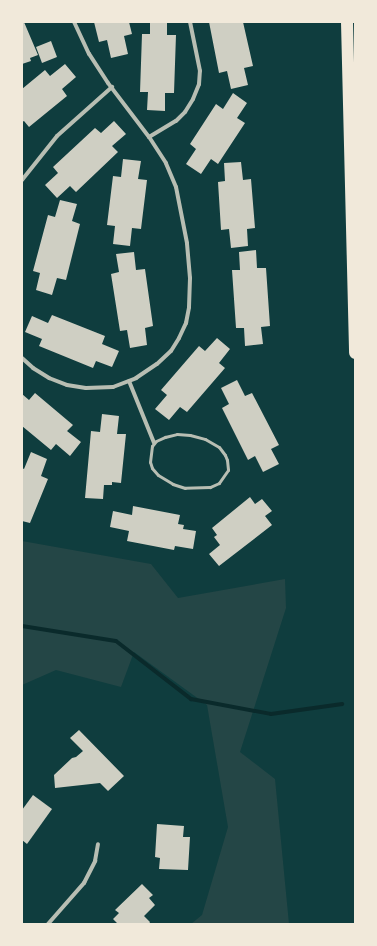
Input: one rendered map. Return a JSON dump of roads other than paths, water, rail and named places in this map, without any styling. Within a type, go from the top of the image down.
[{"type":"highway","points":[[347,22],[355,353]]},
{"type":"street","points":[[22,358],[33,368],[49,378],[67,385],[86,388],[106,387],[129,381],[157,364],[171,351],[183,330],[189,307],[190,278],[187,243],[176,187],[166,163],[89,54],[74,22]]},
{"type":"street","points":[[149,137],[176,121],[186,112],[196,91],[200,77],[200,62],[190,22]]},
{"type":"street","points":[[22,180],[57,136],[112,87]]},
{"type":"street","points":[[129,381],[154,443]]},
{"type":"street","points":[[48,924],[84,883],[95,861],[98,844]]},
{"type":"lane","points":[[177,434],[190,435],[205,439],[219,447],[225,454],[228,460],[228,470],[219,483],[210,487],[185,488],[173,484],[158,475],[152,468],[150,452],[154,443],[164,437],[177,434]]},
{"type":"waterway","points":[[22,626],[116,641],[191,699],[271,714],[342,704]]}]
